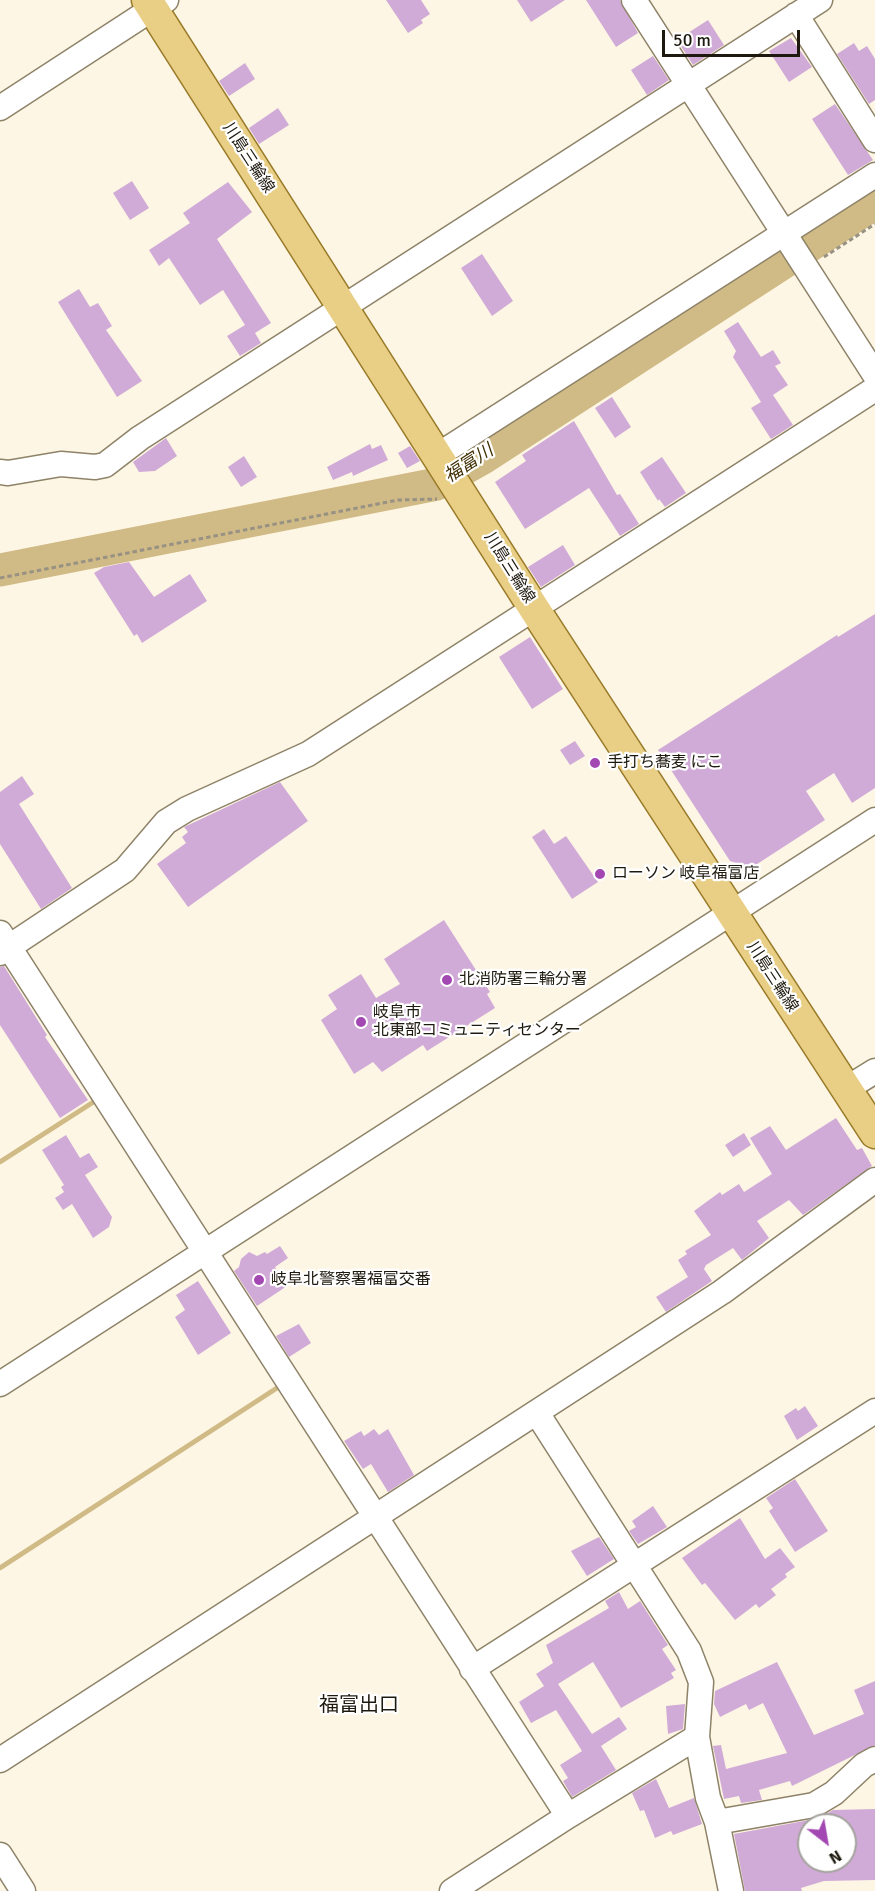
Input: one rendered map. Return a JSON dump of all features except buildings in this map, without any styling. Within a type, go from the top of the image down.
[{"type":"main road","name":"川島三輪線","points":[[156,3],[344,308],[535,610],[875,1133]]},
{"type":"street","points":[[634,0],[875,375]]},
{"type":"street","points":[[0,472],[8,473],[61,464],[95,467],[105,465],[140,438],[820,0]]},
{"type":"street","points":[[0,108],[156,3]]},
{"type":"street","points":[[796,15],[875,140]]},
{"type":"street","points":[[440,458],[875,175]]},
{"type":"street","points":[[568,1816],[204,1252],[3,946],[124,870],[166,822],[187,808],[308,754],[875,389]]},
{"type":"street","points":[[0,1384],[875,819]]},
{"type":"street","points":[[846,1089],[875,1071]]},
{"type":"street","points":[[0,1760],[722,1292],[875,1180]]},
{"type":"street","points":[[472,1669],[875,1411]]},
{"type":"street","points":[[537,1413],[689,1651],[701,1682],[697,1737],[708,1798],[717,1822],[731,1891]]},
{"type":"street","points":[[453,1891],[568,1816],[697,1737]]},
{"type":"street","points":[[717,1822],[814,1805],[834,1793],[864,1765],[875,1759]]},
{"type":"street","points":[[0,1855],[23,1891]]},
{"type":"path","points":[[806,267],[875,224]]},
{"type":"path","points":[[0,579],[398,500],[462,493]]},
{"type":"waterway","name":"福富川","points":[[0,570],[437,484],[483,458],[875,203]]},
{"type":"waterway","points":[[0,1162],[95,1101],[92,1096]]},
{"type":"waterway","points":[[0,1568],[280,1386],[278,1383]]},
{"type":"place","name":"手打ち蕎麦 にこ","points":[[595,763]]},
{"type":"place","name":"ローソン 岐阜福富店","points":[[600,874]]},
{"type":"place","name":"北消防署三輪分署","points":[[447,980]]},
{"type":"place","name":"岐阜市 北東部コミュニティセンター","points":[[361,1022]]},
{"type":"place","name":"岐阜北警察署福富交番","points":[[259,1280]]},
{"type":"district","name":"福富出口","points":[[359,1706]]}]
